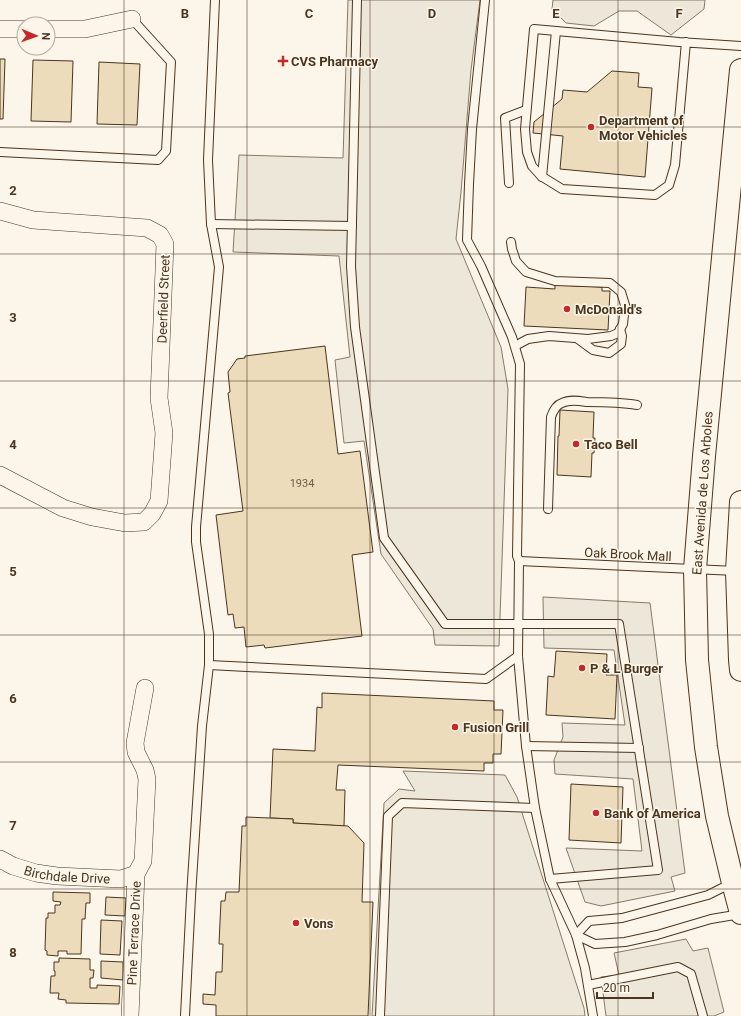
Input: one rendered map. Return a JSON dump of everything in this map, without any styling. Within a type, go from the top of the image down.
[{"type":"main road","name":"East Avenida de Los Arboles","points":[[741,70],[704,448],[695,569],[697,660],[706,747],[717,816],[741,914]]},
{"type":"main road","points":[[741,502],[737,571],[741,670]]},
{"type":"street","points":[[56,29],[85,29],[132,19]]},
{"type":"street","points":[[0,29],[16,29]]},
{"type":"street","name":"Deerfield Street","points":[[0,211],[33,220],[147,228],[160,235],[165,244],[159,398],[164,433],[158,501],[152,514],[144,522],[125,523],[92,517],[62,508],[0,475]]},
{"type":"street","name":"Pine Terrace Drive","points":[[130,1016],[136,874],[144,861],[147,779],[145,770],[136,752],[136,743],[145,688]]},
{"type":"street","name":"Birchdale Drive","points":[[0,860],[13,866],[36,873],[57,876],[121,879],[136,874]]},
{"type":"lane","points":[[185,1016],[202,726],[209,665],[209,634],[196,542],[196,527],[219,267],[211,224],[208,160],[215,0]]},
{"type":"lane","points":[[357,0],[351,266],[354,323],[384,538],[445,624],[619,624],[658,870],[550,879]]},
{"type":"lane","points":[[485,0],[472,129],[467,240],[487,279],[512,337],[520,364],[517,556],[519,561],[518,656],[526,746],[535,808],[550,879],[576,935],[586,968],[593,1016]]},
{"type":"lane","points":[[0,152],[158,160],[166,152],[171,62],[132,19]]},
{"type":"lane","points":[[686,42],[675,165],[669,185],[655,195],[562,189],[542,176],[532,166],[527,152],[525,129],[534,29],[741,46]]},
{"type":"lane","points":[[542,176],[556,31]]},
{"type":"lane","points":[[509,183],[504,118],[526,110]]},
{"type":"lane","points":[[211,224],[352,226]]},
{"type":"lane","points":[[511,242],[516,261],[526,272],[555,281],[610,283],[621,292],[625,305],[623,324],[618,333],[611,336],[588,339],[549,336],[528,339],[515,346]]},
{"type":"lane","points":[[577,338],[593,350],[609,353],[621,344],[622,336],[620,329]]},
{"type":"lane","points":[[548,509],[551,417],[553,411],[563,402],[570,401],[637,405]]},
{"type":"lane","name":"Oak Brook Mall","points":[[519,561],[737,571]]},
{"type":"lane","points":[[209,665],[486,679],[518,656]]},
{"type":"lane","points":[[526,746],[639,748]]},
{"type":"lane","points":[[380,1016],[388,816],[402,803],[535,808]]},
{"type":"lane","points":[[576,935],[589,921],[622,918],[708,895],[733,883]]},
{"type":"lane","points":[[576,935],[595,944],[625,942],[657,935],[711,919],[741,914]]},
{"type":"lane","points":[[588,985],[678,967],[691,974],[703,1016]]},
{"type":"shaded area","points":[[348,0],[480,0],[471,70],[456,239],[501,347],[508,389],[499,646],[435,645],[433,629],[381,554],[364,441],[344,443],[335,360],[350,357],[339,256],[233,252],[239,155],[343,158]]},
{"type":"shaded area","points":[[553,0],[705,0],[704,9],[671,35],[637,11],[619,11],[594,26],[566,23],[552,9]]},
{"type":"shaded area","points":[[543,597],[650,603],[685,873],[671,877],[675,891],[601,906],[585,902],[566,848],[642,851],[633,779],[555,774],[554,760],[563,737],[562,723],[625,725],[614,650],[544,648]]},
{"type":"shaded area","points":[[403,771],[505,775],[517,797],[584,1008],[585,1016],[372,1016],[384,803],[399,789],[415,791]]},
{"type":"shaded area","points":[[686,939],[693,951],[708,948],[724,1012],[714,1016],[606,1016],[601,977],[619,975],[614,953]]},
{"type":"building","points":[[0,59],[5,59],[3,119],[0,119]]},
{"type":"building","points":[[33,60],[73,61],[71,122],[31,121]]},
{"type":"building","points":[[99,62],[140,64],[137,125],[97,124]]},
{"type":"building","name":"Department of Motor Vehicles","points":[[612,71],[639,73],[638,87],[652,88],[645,177],[560,169],[563,136],[533,133],[534,122],[562,99],[563,90],[587,92]]},
{"type":"building","name":"McDonald's","points":[[555,285],[602,287],[602,291],[610,291],[608,330],[524,326],[526,287],[555,289]]},
{"type":"building","points":[[325,346],[338,454],[360,451],[373,552],[352,555],[362,636],[265,648],[264,645],[246,647],[244,627],[235,628],[233,614],[228,615],[216,515],[243,511],[228,393],[230,392],[228,372],[237,359],[245,358],[245,356]]},
{"type":"building","name":"Taco Bell","points":[[560,410],[594,412],[593,438],[595,438],[594,453],[592,453],[591,477],[557,475]]},
{"type":"building","points":[[556,651],[607,654],[606,675],[617,675],[615,719],[546,715],[548,676],[554,677]]},
{"type":"building","points":[[322,693],[494,701],[494,710],[503,710],[501,754],[493,754],[493,763],[484,763],[484,771],[338,765],[336,790],[345,790],[344,826],[293,823],[293,819],[270,818],[273,749],[315,751],[317,707],[322,708]]},
{"type":"building","name":"Bank of America","points":[[571,784],[623,787],[621,843],[569,840]]},
{"type":"building","name":"Vons","points":[[246,817],[293,819],[293,823],[348,826],[364,843],[362,902],[373,902],[368,1016],[216,1016],[216,1005],[203,1004],[203,994],[215,995],[216,972],[222,972],[223,944],[219,944],[221,901],[225,901],[226,892],[239,892],[242,826],[246,826]]},
{"type":"building","points":[[53,892],[90,893],[90,903],[86,903],[85,919],[82,919],[81,954],[67,954],[67,951],[58,951],[58,956],[47,955],[47,951],[45,950],[46,918],[48,918],[48,913],[55,913],[55,905],[60,905],[61,902],[53,901]]},
{"type":"building","points":[[106,897],[126,898],[125,916],[105,915]]},
{"type":"building","points":[[101,920],[122,921],[120,955],[100,954]]},
{"type":"building","points":[[59,958],[90,959],[90,970],[94,970],[93,978],[90,978],[90,988],[97,988],[97,985],[120,986],[119,1004],[66,1003],[66,1000],[58,999],[59,993],[50,993],[51,976],[55,976],[54,962],[59,962]]},
{"type":"building","points":[[101,961],[123,962],[123,980],[101,978]]},
{"type":"place","name":"CVS Pharmacy","points":[[283,61]]},
{"type":"place","name":"Department of Motor Vehicles","points":[[591,127]]},
{"type":"place","name":"McDonald's","points":[[567,309]]},
{"type":"place","name":"Taco Bell","points":[[576,444]]},
{"type":"place","name":"P & L Burger","points":[[582,668]]},
{"type":"place","name":"Fusion Grill","points":[[455,727]]},
{"type":"place","name":"Bank of America","points":[[596,813]]},
{"type":"place","name":"Vons","points":[[296,923]]}]
